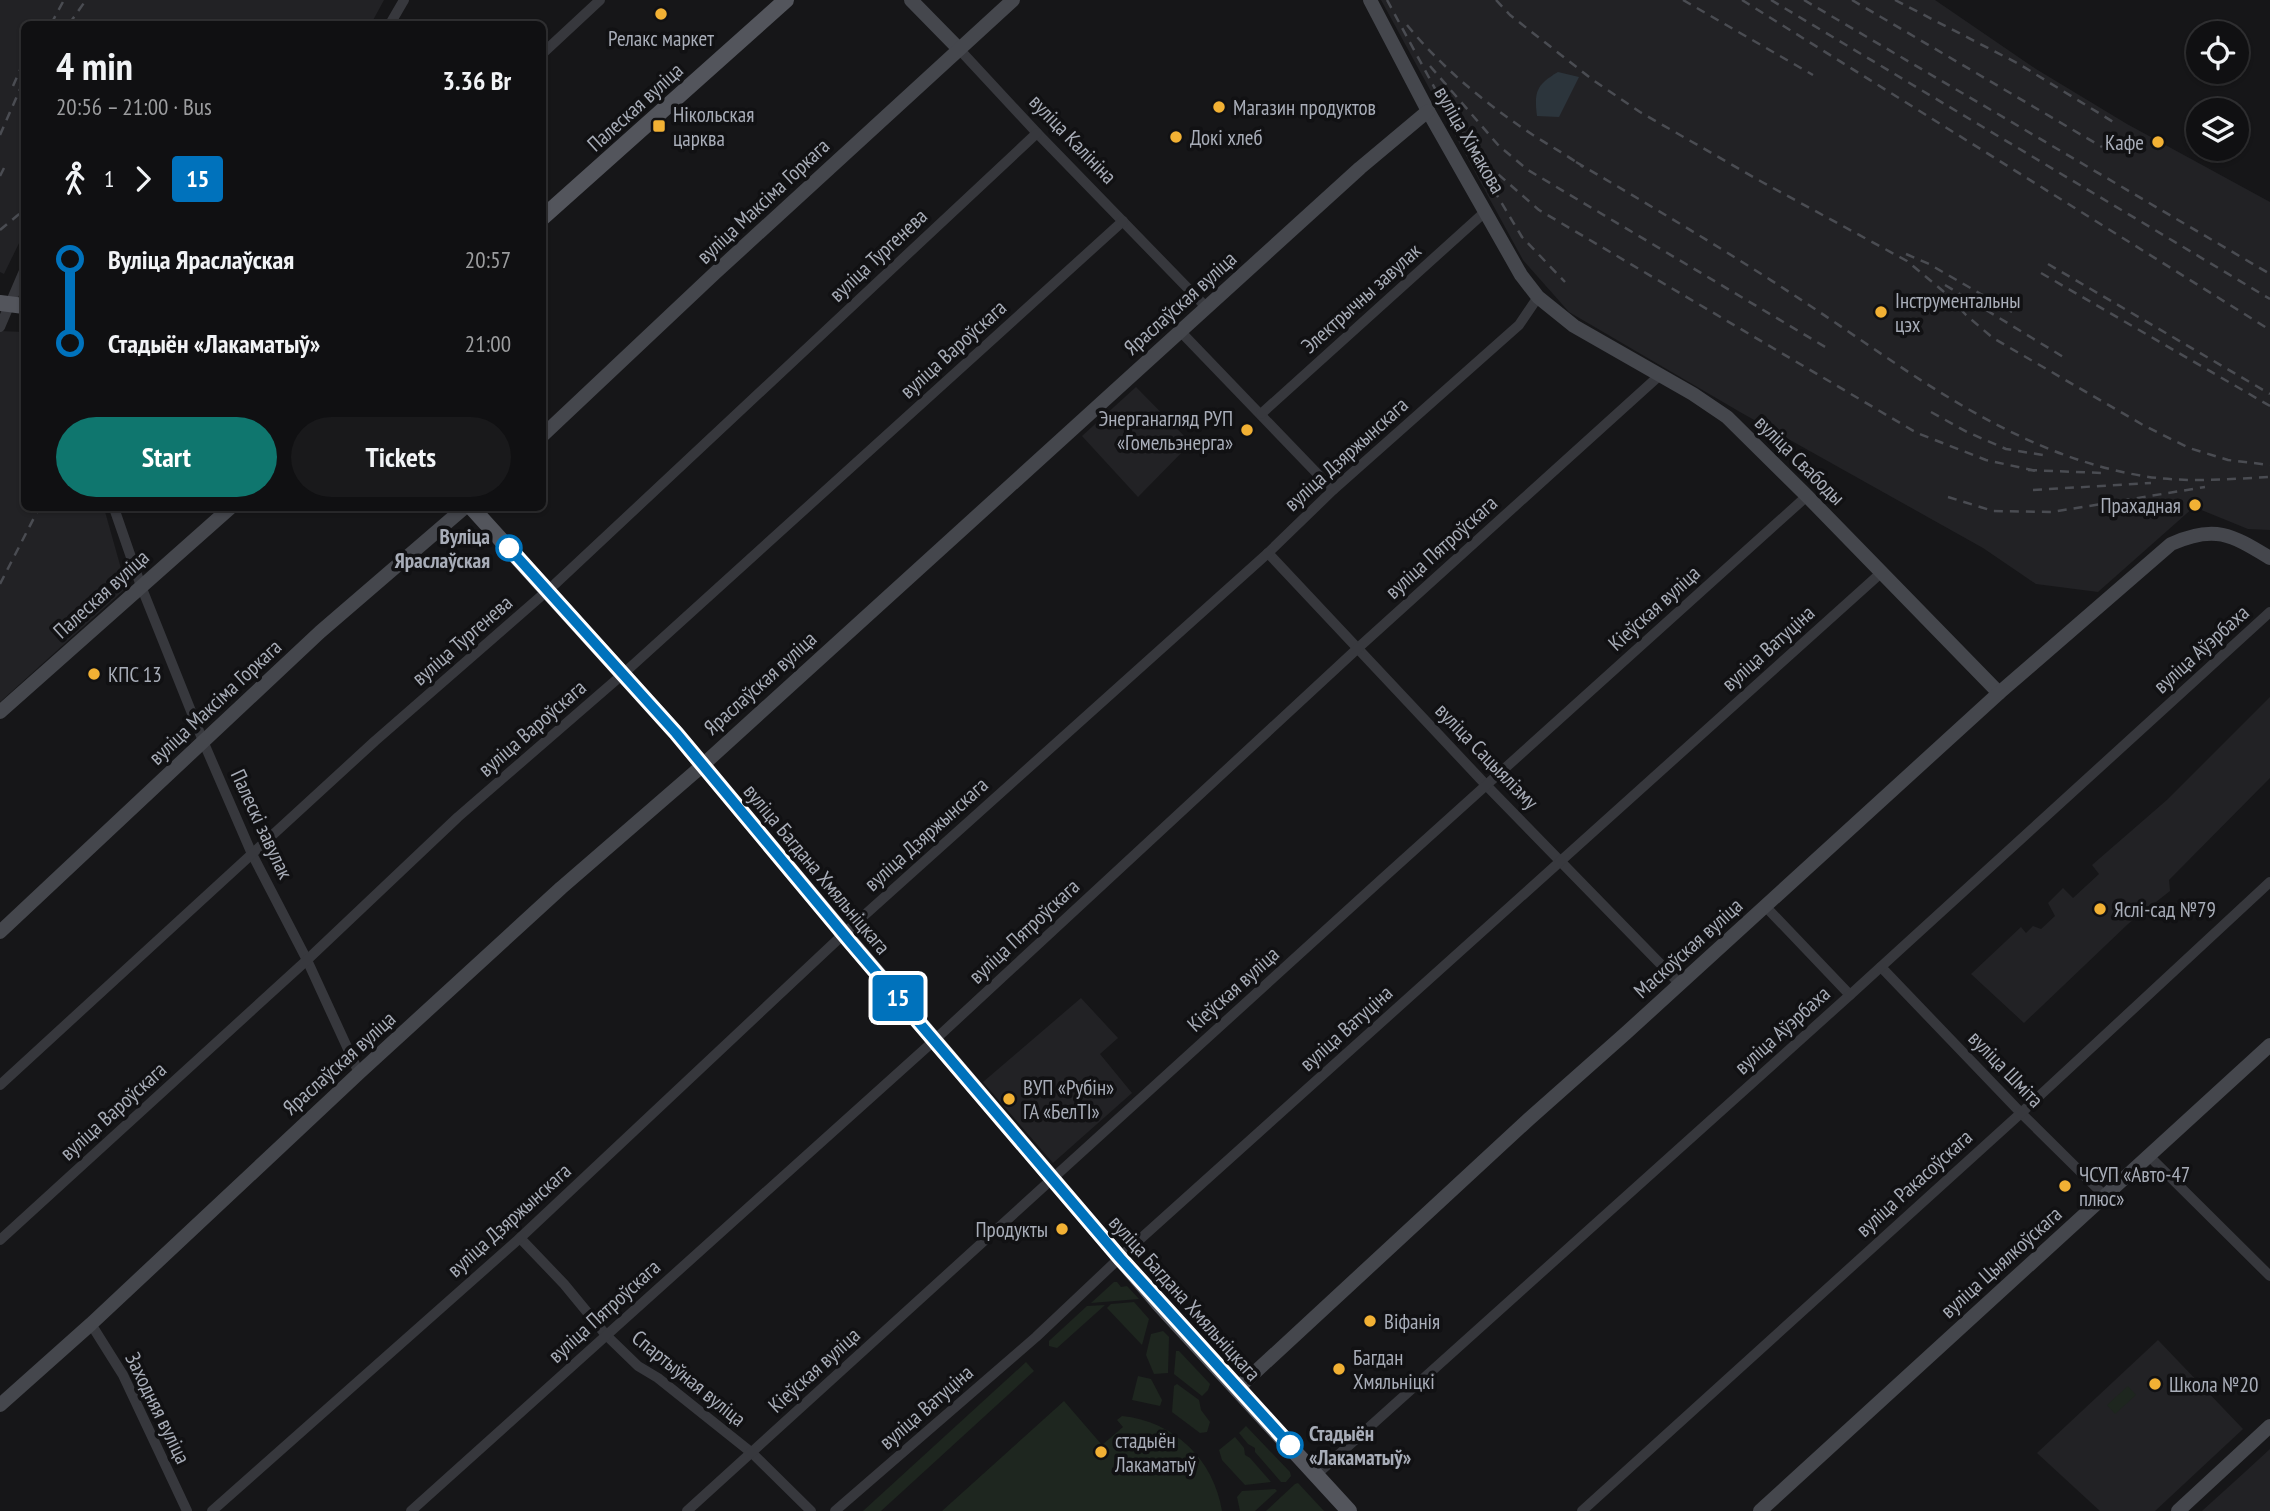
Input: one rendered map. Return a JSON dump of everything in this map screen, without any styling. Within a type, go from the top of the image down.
[{"type":"main road","name":"Палеская вуліца","points":[[546,214],[778,3]]},
{"type":"main road","points":[[0,303],[21,306]]},
{"type":"main road","name":"вуліца Багдана Хмяльніцкага","points":[[475,511],[702,764],[1120,1258],[1349,1511]]},
{"type":"street","points":[[392,21],[404,0]]},
{"type":"street","points":[[546,50],[600,0]]},
{"type":"street","name":"вуліца Калініна","points":[[911,0],[1206,307]]},
{"type":"street","name":"вуліца Максіма Горкага","points":[[546,432],[1013,0]]},
{"type":"street","name":"вуліца Хімакова","points":[[1370,0],[1428,111],[1521,275],[1538,298]]},
{"type":"street","name":"Яраслаўская вуліца","points":[[0,1405],[91,1324],[359,1073],[1360,168],[1428,111]]},
{"type":"street","name":"вуліца Тургенева","points":[[0,1085],[375,741],[547,589],[1037,133]]},
{"type":"street","name":"Электрычны завулак","points":[[1261,414],[1486,211]]},
{"type":"street","name":"вуліца Вароўскага","points":[[0,1240],[307,960],[458,817],[623,674],[1124,221]]},
{"type":"street","points":[[0,327],[21,278]]},
{"type":"street","name":"вуліца Свабоды","points":[[1538,298],[1574,326],[1727,417],[1999,693]]},
{"type":"street","name":"вуліца Дзяржынскага","points":[[212,1511],[520,1238],[844,934],[1519,325],[1538,298]]},
{"type":"street","points":[[1180,331],[1333,490]]},
{"type":"street","name":"вуліца Пятроўскага","points":[[411,1511],[934,1041],[1359,648],[1660,375]]},
{"type":"street","name":"Кіеўская вуліца","points":[[687,1511],[1807,496]]},
{"type":"street","name":"Палескі завулак","points":[[115,511],[141,586],[252,854],[307,960],[359,1073]]},
{"type":"street","name":"Палеская вуліца","points":[[0,712],[227,511]]},
{"type":"street","name":"вуліца Максіма Горкага","points":[[0,932],[320,632],[461,511]]},
{"type":"street","name":"Маскоўская вуліца","points":[[1237,1388],[1528,1119],[1999,693],[2171,544],[2190,535],[2221,533],[2237,538],[2270,558]]},
{"type":"street","name":"вуліца Сацыялізму","points":[[1268,553],[1486,785],[1680,984]]},
{"type":"street","name":"вуліца Ватуціна","points":[[835,1511],[1036,1337],[1560,860],[1882,572]]},
{"type":"street","name":"вуліца Аўэрбаха","points":[[1316,1475],[1881,967],[2270,612]]},
{"type":"street","name":"вуліца Ракасоўскага","points":[[1582,1511],[2021,1113],[2270,882]]},
{"type":"street","points":[[1765,906],[1850,995]]},
{"type":"street","name":"вуліца Шміта","points":[[1881,967],[2105,1196]]},
{"type":"street","name":"вуліца Цыялкоўскага","points":[[1760,1511],[2270,1045]]},
{"type":"street","points":[[2149,1156],[2270,1276]]},
{"type":"street","name":"Спартыўная вуліца","points":[[520,1238],[564,1284],[606,1335],[638,1366],[658,1378],[752,1453],[811,1511]]},
{"type":"street","name":"Заходняя вуліца","points":[[91,1324],[123,1376],[187,1511]]},
{"type":"street","points":[[2178,1511],[2270,1426]]},
{"type":"shaded area","points":[[0,0],[384,0],[373,21],[21,21],[21,239],[4,274],[0,272]]},
{"type":"shaded area","points":[[1381,0],[1935,0],[2036,69],[2186,156],[2186,161],[2195,161],[2270,202],[2270,530],[2248,529],[2194,507],[2098,592],[2036,584],[1983,548],[1740,412],[1569,312],[1523,260]]},
{"type":"shaded area","points":[[1558,72],[1579,77],[1559,117],[1537,116],[1538,90]]},
{"type":"shaded area","points":[[0,331],[21,332],[21,511],[105,511],[122,572],[124,590],[0,702]]},
{"type":"shaded area","points":[[1136,387],[1191,443],[1138,497],[1082,436]]},
{"type":"shaded area","name":"Яслі-сад №79","points":[[2270,697],[2270,778],[2169,880],[2170,891],[2128,924],[2024,1023],[1971,974],[2021,927],[2026,933],[2033,926],[2041,929],[2055,916],[2048,903],[2063,888],[2073,898],[2099,874],[2092,865],[2168,799]]},
{"type":"shaded area","points":[[1081,998],[1118,1038],[1100,1054],[1132,1093],[1053,1163],[983,1082]]},
{"type":"shaded area","points":[[1114,1282],[1121,1287],[1127,1286],[1139,1299],[1091,1303]]},
{"type":"shaded area","points":[[1134,1302],[1149,1319],[1142,1345],[1107,1308],[1111,1304]]},
{"type":"shaded area","points":[[1105,1305],[1057,1348],[1049,1346],[1049,1341],[1087,1306]]},
{"type":"shaded area","points":[[1163,1331],[1169,1337],[1168,1373],[1154,1374],[1146,1355],[1151,1334]]},
{"type":"shaded area","name":"Школа №20","points":[[2158,1340],[2243,1429],[2155,1511],[2100,1511],[2037,1453]]},
{"type":"shaded area","points":[[1176,1351],[1210,1384],[1202,1396],[1174,1374]]},
{"type":"shaded area","points":[[1026,1362],[1034,1371],[881,1511],[863,1511]]},
{"type":"shaded area","points":[[1138,1376],[1151,1379],[1162,1400],[1160,1406],[1132,1400]]},
{"type":"shaded area","points":[[1177,1384],[1199,1400],[1201,1410],[1210,1422],[1207,1432],[1200,1433],[1172,1412],[1174,1386]]},
{"type":"shaded area","points":[[2128,1386],[2136,1395],[2115,1414],[2107,1405]]},
{"type":"shaded area","name":"стадыён Лакаматыў","points":[[1064,1401],[1102,1445],[1123,1427],[1117,1420],[1122,1416],[1141,1419],[1174,1435],[1189,1446],[1201,1460],[1218,1492],[1222,1511],[942,1511]]},
{"type":"shaded area","points":[[1246,1426],[1290,1472],[1291,1476],[1286,1482],[1281,1482],[1255,1452],[1255,1448],[1239,1433]]},
{"type":"shaded area","points":[[1235,1437],[1244,1448],[1245,1455],[1271,1482],[1245,1485],[1222,1460],[1219,1450]]},
{"type":"shaded area","points":[[2270,1449],[2270,1511],[2202,1511],[2245,1472]]},
{"type":"shaded area","points":[[1298,1483],[1324,1511],[1266,1511],[1295,1484]]},
{"type":"shaded area","points":[[1242,1491],[1277,1491],[1255,1511],[1240,1511],[1237,1497]]},
{"type":"railway","points":[[53,21],[64,0]]},
{"type":"railway","points":[[71,21],[86,0]]},
{"type":"railway","points":[[1387,0],[1446,109],[1491,168],[1539,210],[1917,433],[1986,460],[2036,471]]},
{"type":"railway","points":[[1496,0],[1510,15],[1593,80],[1640,112],[1907,261],[1993,338],[2143,425],[2189,448],[2228,460],[2270,465]]},
{"type":"railway","points":[[1683,0],[1813,75]]},
{"type":"railway","points":[[1742,0],[2270,330]]},
{"type":"railway","points":[[1771,0],[2270,299]]},
{"type":"railway","points":[[1804,0],[2270,274]]},
{"type":"railway","points":[[1852,0],[2102,147]]},
{"type":"railway","points":[[1895,0],[2019,64],[2115,123]]},
{"type":"railway","points":[[1407,25],[1450,71],[1482,98],[1583,167]]},
{"type":"railway","points":[[1430,66],[1499,146],[1528,170],[1827,348]]},
{"type":"railway","points":[[13,86],[21,68]]},
{"type":"railway","points":[[0,135],[21,87]]},
{"type":"railway","points":[[1477,162],[1522,237],[1565,282]]},
{"type":"railway","points":[[1576,162],[1756,271],[1931,387],[2011,432],[2097,466],[2143,476],[2190,480],[2270,477]]},
{"type":"railway","points":[[0,176],[5,166]]},
{"type":"railway","points":[[0,230],[21,212]]},
{"type":"railway","points":[[1906,254],[1929,264],[2012,312]]},
{"type":"railway","points":[[2048,264],[2270,394]]},
{"type":"railway","points":[[2041,273],[2270,406]]},
{"type":"railway","points":[[1945,285],[2065,358]]},
{"type":"railway","points":[[1931,412],[2006,449],[2049,456]]},
{"type":"railway","points":[[2028,470],[2102,473]]},
{"type":"railway","points":[[2033,490],[2151,483]]},
{"type":"railway","points":[[1948,497],[1993,511],[2052,512],[2205,487]]},
{"type":"railway","points":[[0,584],[37,511]]},
{"type":"bus line","name":"15","points":[[509,548],[676,733],[1160,1305],[1290,1445]]},
{"type":"place","name":"Релакс маркет","points":[[661,14]]},
{"type":"place","name":"Магазин продуктов","points":[[1219,107]]},
{"type":"place","name":"Нікольская царква","points":[[659,126]]},
{"type":"place","name":"Докі хлеб","points":[[1176,137]]},
{"type":"place","name":"Кафе","points":[[2158,142]]},
{"type":"place","name":"Інструментальны цэх","points":[[1881,312]]},
{"type":"place","name":"Энерганагляд РУП «Гомельэнерга»","points":[[1247,430]]},
{"type":"place","name":"Прахадная","points":[[2195,505]]},
{"type":"place","name":"Вуліца Яраслаўская","points":[[509,548]]},
{"type":"place","name":"КПС 13","points":[[94,674]]},
{"type":"place","name":"Яслі-сад №79","points":[[2100,909]]},
{"type":"place","name":"ВУП «Рубін» ГА «БелТІ»","points":[[1009,1099]]},
{"type":"place","name":"ЧСУП «Авто-47 плюс»","points":[[2065,1186]]},
{"type":"place","name":"Продукты","points":[[1062,1229]]},
{"type":"place","name":"Віфанія","points":[[1370,1321]]},
{"type":"place","name":"Багдан Хмяльніцкі","points":[[1339,1369]]},
{"type":"place","name":"Школа №20","points":[[2155,1384]]},
{"type":"place","name":"Стадыён «Лакаматыў»","points":[[1290,1445]]},
{"type":"place","name":"стадыён Лакаматыў","points":[[1101,1452]]}]
